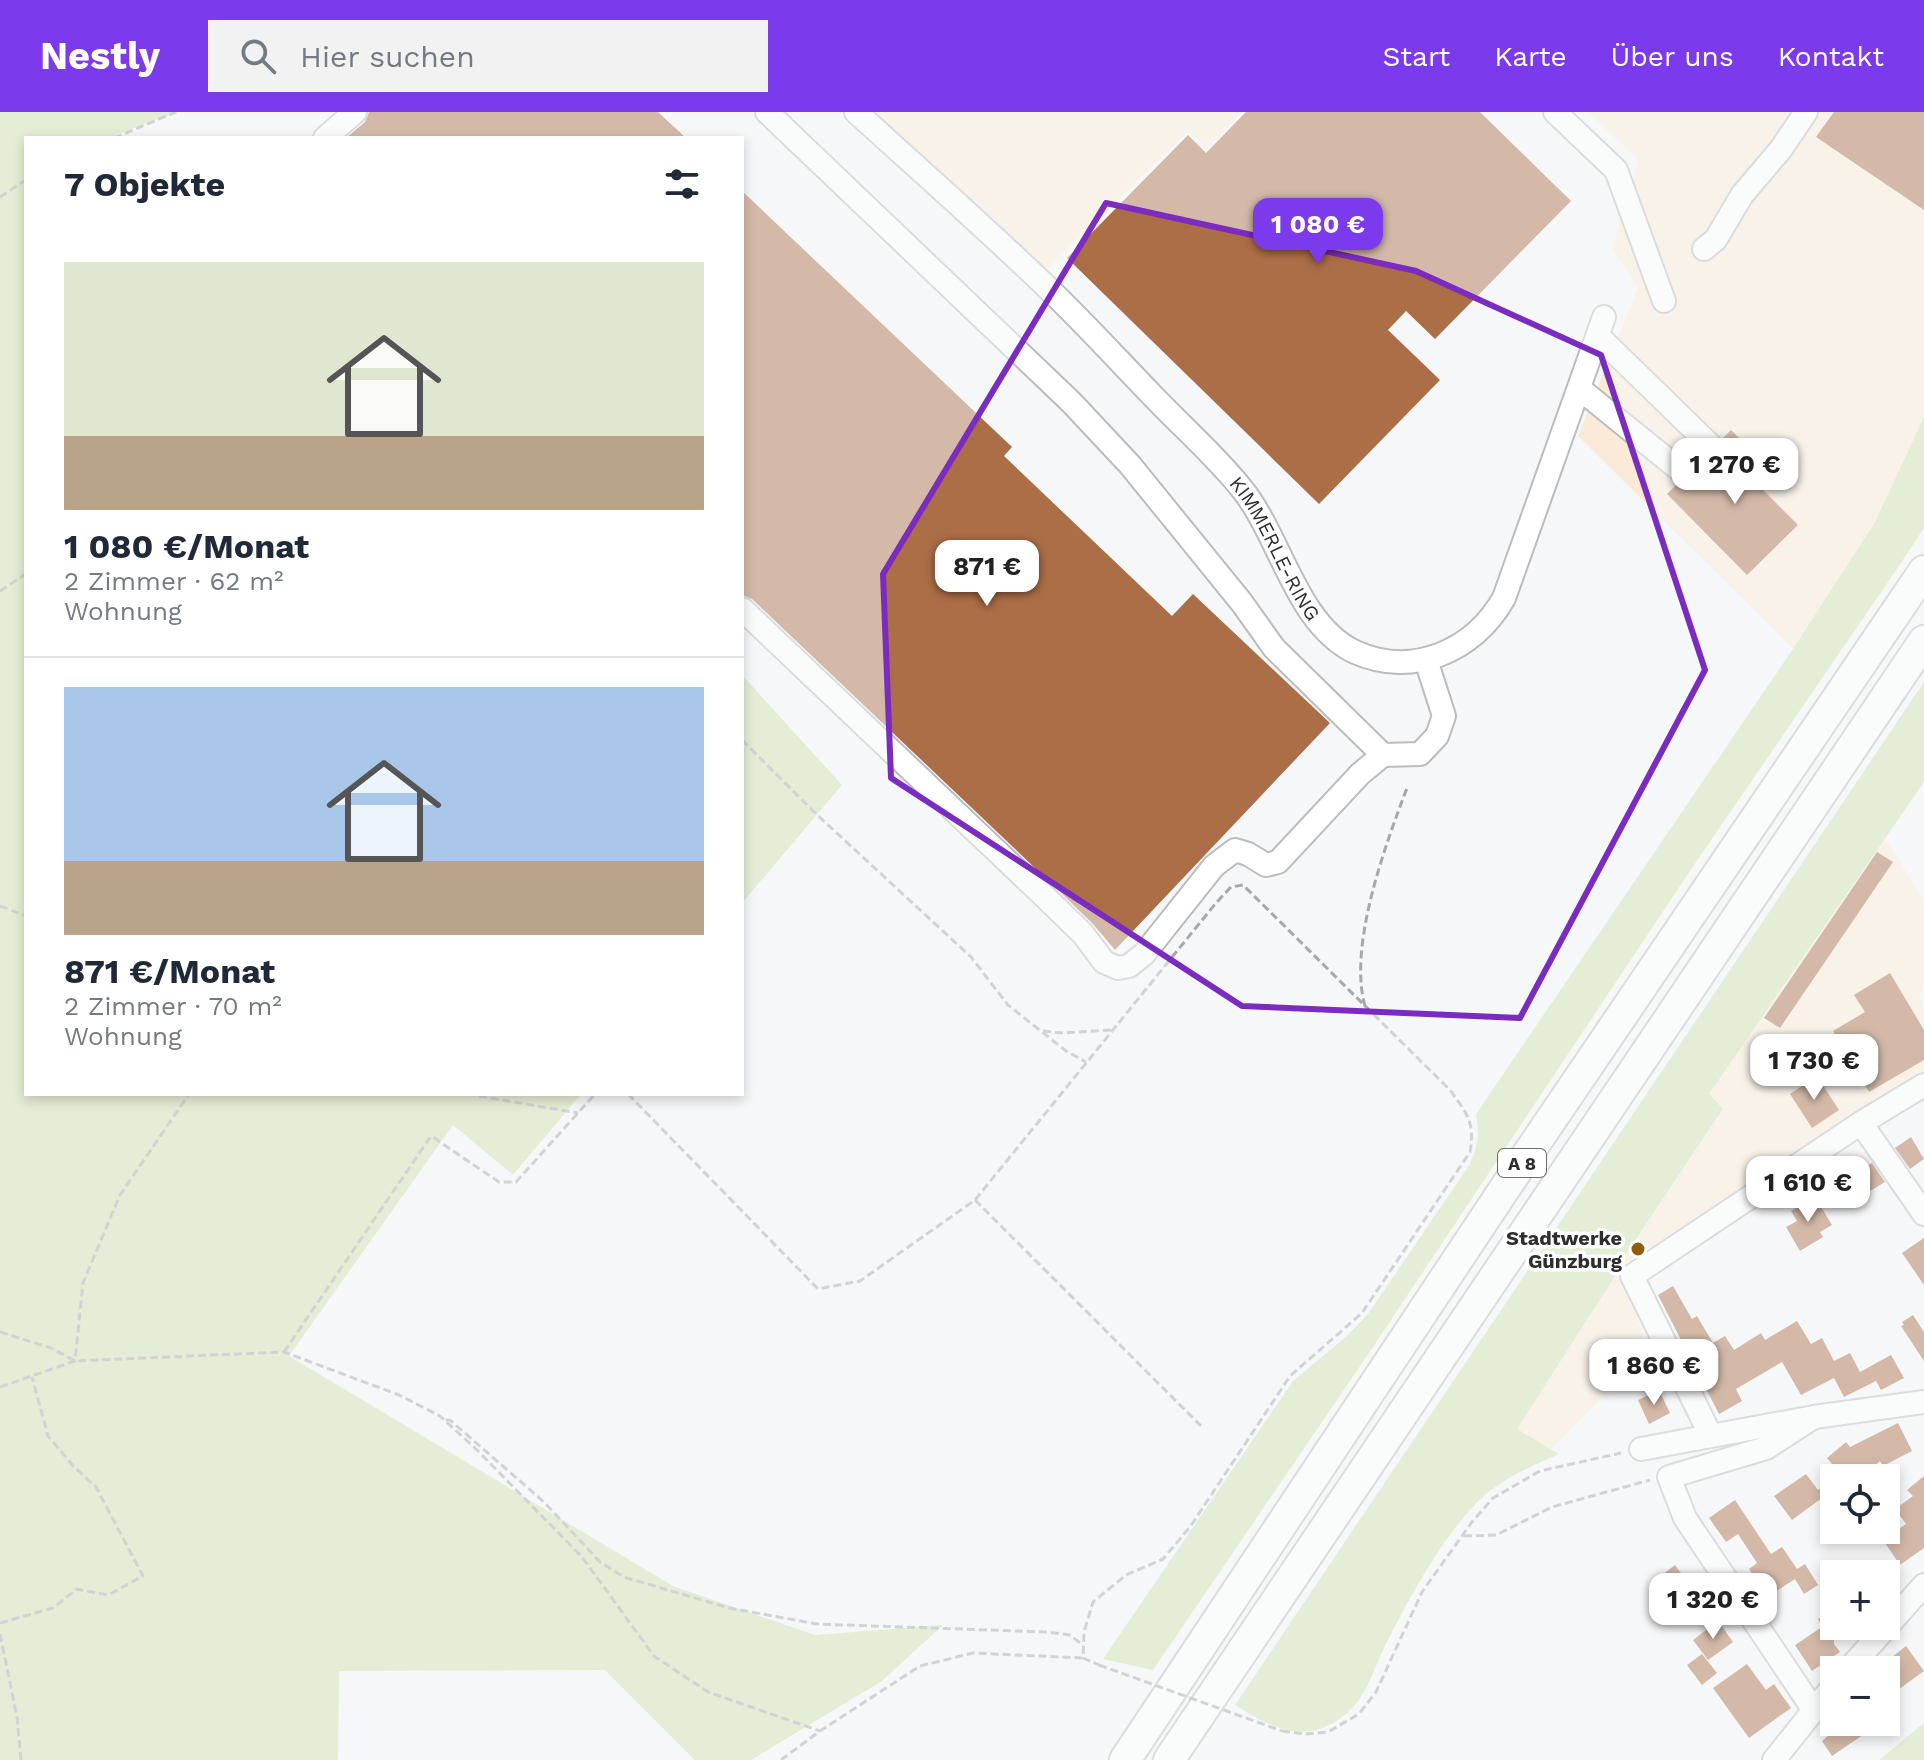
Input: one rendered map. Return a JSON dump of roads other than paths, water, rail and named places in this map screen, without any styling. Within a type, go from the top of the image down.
[{"type":"highway","name":"A 8","points":[[1125,1760],[1519,1167],[1924,571]]},
{"type":"highway","name":"A 8","points":[[1169,1760],[1924,641]]},
{"type":"street","points":[[327,136],[355,112]]},
{"type":"street","points":[[767,112],[1072,403],[1130,465],[1242,603],[1274,648],[1383,755]]},
{"type":"street","name":"KIMMERLE-RING","points":[[856,112],[1054,294],[1244,491],[1323,628],[1343,645],[1366,656],[1395,662],[1426,660],[1441,655],[1468,642],[1497,611],[1601,326],[1713,448]]},
{"type":"street","points":[[1555,112],[1616,170],[1664,301]]},
{"type":"street","points":[[1704,249],[1716,239],[1742,195],[1781,149],[1802,114]]},
{"type":"street","points":[[1580,389],[1686,475]]},
{"type":"street","points":[[744,611],[1083,934],[1104,962],[1118,968],[1129,966],[1144,954],[1214,866],[1235,850],[1266,865],[1278,862],[1360,774],[1383,755],[1420,754],[1437,736],[1444,716],[1426,660]]},
{"type":"street","points":[[1711,1436],[1632,1276],[1861,1123],[1924,1085]]},
{"type":"street","points":[[1861,1123],[1924,1214]]},
{"type":"street","points":[[1641,1449],[1814,1417],[1924,1402]]},
{"type":"street","points":[[1813,1709],[1685,1518],[1669,1477],[1766,1448],[1814,1417]]},
{"type":"street","points":[[1861,1656],[1924,1585]]},
{"type":"street","points":[[1774,1760],[1820,1701]]},
{"type":"place","name":"Stadtwerke Günzburg","points":[[1638,1249]]}]
